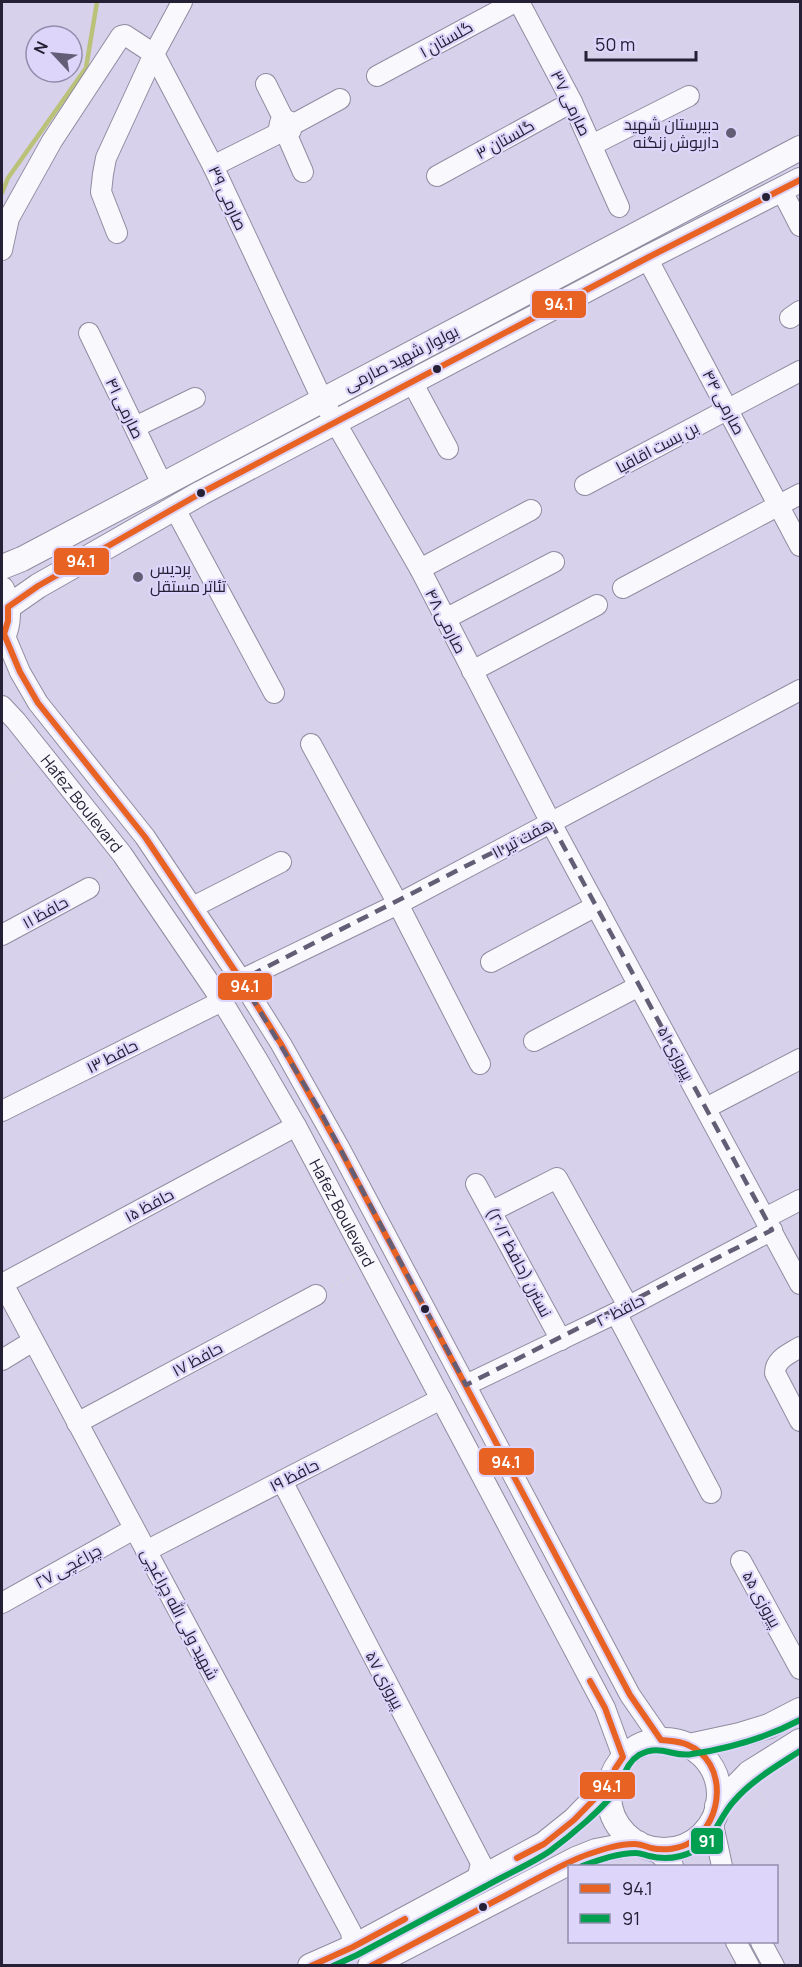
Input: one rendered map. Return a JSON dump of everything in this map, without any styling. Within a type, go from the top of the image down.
[{"type":"main road","name":"بولوار شهید صارمی","points":[[2,567],[22,559],[801,148]]},
{"type":"main road","name":"بولوار شهید صارمی","points":[[5,598],[38,586],[175,508],[647,258],[791,185]]},
{"type":"main road","points":[[3,636],[8,621],[5,598]]},
{"type":"main road","points":[[689,1746],[769,1726],[801,1710]]},
{"type":"main road","points":[[645,1846],[627,1835],[617,1824],[610,1804],[610,1783],[615,1769],[623,1758],[641,1745],[661,1740],[689,1746],[701,1754],[710,1765],[717,1785],[715,1813]]},
{"type":"main road","points":[[370,1965],[576,1859],[596,1851],[645,1846],[666,1850],[693,1841],[704,1832],[715,1813],[749,1773],[801,1741]]},
{"type":"main road","points":[[310,1965],[353,1947],[544,1844],[574,1820],[610,1783]]},
{"type":"street","points":[[117,233],[101,192],[106,158],[154,54],[182,2]]},
{"type":"street","name":"گلستان ۱","points":[[377,76],[514,2]]},
{"type":"street","name":"صارمی ۳۷","points":[[519,2],[572,102],[619,207]]},
{"type":"street","points":[[2,250],[9,218],[46,151],[121,36],[130,36],[154,54]]},
{"type":"street","name":"صارمی ۳۹","points":[[154,54],[213,166],[335,423]]},
{"type":"street","points":[[266,84],[303,172]]},
{"type":"street","points":[[592,145],[689,96]]},
{"type":"street","points":[[213,166],[340,99]]},
{"type":"street","name":"گلستان ۳","points":[[437,176],[572,102]]},
{"type":"street","points":[[791,185],[801,226]]},
{"type":"street","name":"صارمی ۴۴","points":[[647,258],[801,546]]},
{"type":"street","name":"صارمی ۴۱","points":[[89,333],[162,484]]},
{"type":"street","name":"بن بست اقاقیا","points":[[585,485],[801,371]]},
{"type":"street","points":[[412,382],[448,449]]},
{"type":"street","points":[[135,427],[195,398]]},
{"type":"street","name":"صارمی ۴۸","points":[[335,423],[420,569],[551,823]]},
{"type":"street","points":[[623,588],[801,494]]},
{"type":"street","points":[[175,508],[274,693]]},
{"type":"street","points":[[420,569],[531,510]]},
{"type":"street","points":[[445,619],[554,562]]},
{"type":"street","points":[[472,671],[597,605]]},
{"type":"street","name":"Hafez Boulevard","points":[[3,636],[38,704],[145,837],[241,980],[319,1109],[630,1695],[661,1740]]},
{"type":"street","name":"هفت تیر ۱۱","points":[[241,980],[398,904],[801,690]]},
{"type":"street","name":"Hafez Boulevard","points":[[2,706],[122,854],[222,1001],[296,1126],[605,1708],[623,1758]]},
{"type":"street","points":[[311,744],[398,904],[480,1064]]},
{"type":"street","name":"پیروزی ۵۱","points":[[551,823],[801,1284]]},
{"type":"street","points":[[192,907],[281,862]]},
{"type":"street","name":"حافظ ۱۱","points":[[2,935],[89,888]]},
{"type":"street","points":[[491,962],[596,906]]},
{"type":"street","points":[[534,1041],[639,986]]},
{"type":"street","name":"حافط ۱۳","points":[[2,1112],[222,1001]]},
{"type":"street","points":[[706,1108],[801,1059]]},
{"type":"street","name":"حافظ ۱۵","points":[[2,1283],[296,1126]]},
{"type":"street","points":[[492,1211],[557,1178],[711,1492]]},
{"type":"street","name":"نسترن (حافظ ۲۰/۲)","points":[[476,1184],[561,1340]]},
{"type":"street","name":"حافظ ۲۰","points":[[466,1385],[622,1310],[769,1224],[801,1200]]},
{"type":"street","name":"شهید ولی الله چراغچی","points":[[2,1283],[8,1308],[33,1341],[351,1932],[353,1947]]},
{"type":"street","name":"حافظ ۱۷","points":[[77,1423],[316,1295]]},
{"type":"street","points":[[2,1360],[33,1341]]},
{"type":"street","points":[[801,1347],[778,1360],[775,1373],[801,1421]]},
{"type":"street","name":"حافظ ۱۹","points":[[146,1551],[441,1398]]},
{"type":"street","name":"پیروزی ۵۷","points":[[282,1481],[481,1863],[477,1880]]},
{"type":"street","name":"چراغچی ۲۷","points":[[2,1603],[134,1529]]},
{"type":"street","name":"پیروزی ۵۵","points":[[741,1561],[801,1669]]},
{"type":"street","points":[[715,1813],[722,1865]]},
{"type":"street","points":[[645,1846],[672,1865]]},
{"type":"street","points":[[737,1943],[749,1965]]},
{"type":"street","points":[[762,1943],[774,1965]]},
{"type":"path","points":[[2,781],[29,766]]},
{"type":"path","points":[[89,888],[122,854]]},
{"type":"path","points":[[316,1295],[371,1266]]},
{"type":"path","points":[[742,1865],[747,1864]]},
{"type":"highlighted area","points":[[551,823],[772,1230],[466,1385],[319,1109],[241,980]]},
{"type":"waterway","points":[[2,193],[8,178],[86,68],[97,2]]},
{"type":"transit line","name":"94.1","points":[[371,1966],[550,1871],[579,1858],[623,1845],[636,1844],[651,1848],[672,1849],[691,1842],[702,1832],[715,1807],[717,1792],[715,1778],[710,1764],[701,1753],[685,1744],[661,1740],[630,1695],[341,1151],[281,1044],[145,837],[38,703],[20,672],[4,634],[8,621],[8,607],[38,586],[201,493],[800,180]]},
{"type":"transit line","name":"94.1","points":[[517,1858],[544,1844],[574,1820],[610,1783],[623,1757],[605,1708],[590,1681]]},
{"type":"transit line","name":"91","points":[[333,1966],[550,1851],[604,1805],[617,1789],[631,1762],[639,1755],[654,1750],[685,1755],[721,1749],[748,1742],[800,1720]]},
{"type":"transit line","name":"91","points":[[585,1865],[622,1854],[638,1853],[667,1858],[694,1851],[712,1835],[729,1807],[741,1793],[800,1751]]},
{"type":"transit line","name":"94.1","points":[[311,1966],[405,1919]]},
{"type":"place","name":"دبیرستان شهید داریوش زنگنه","points":[[731,133]]},
{"type":"place","name":"پردیس تئاتر مستقل","points":[[138,577]]}]
